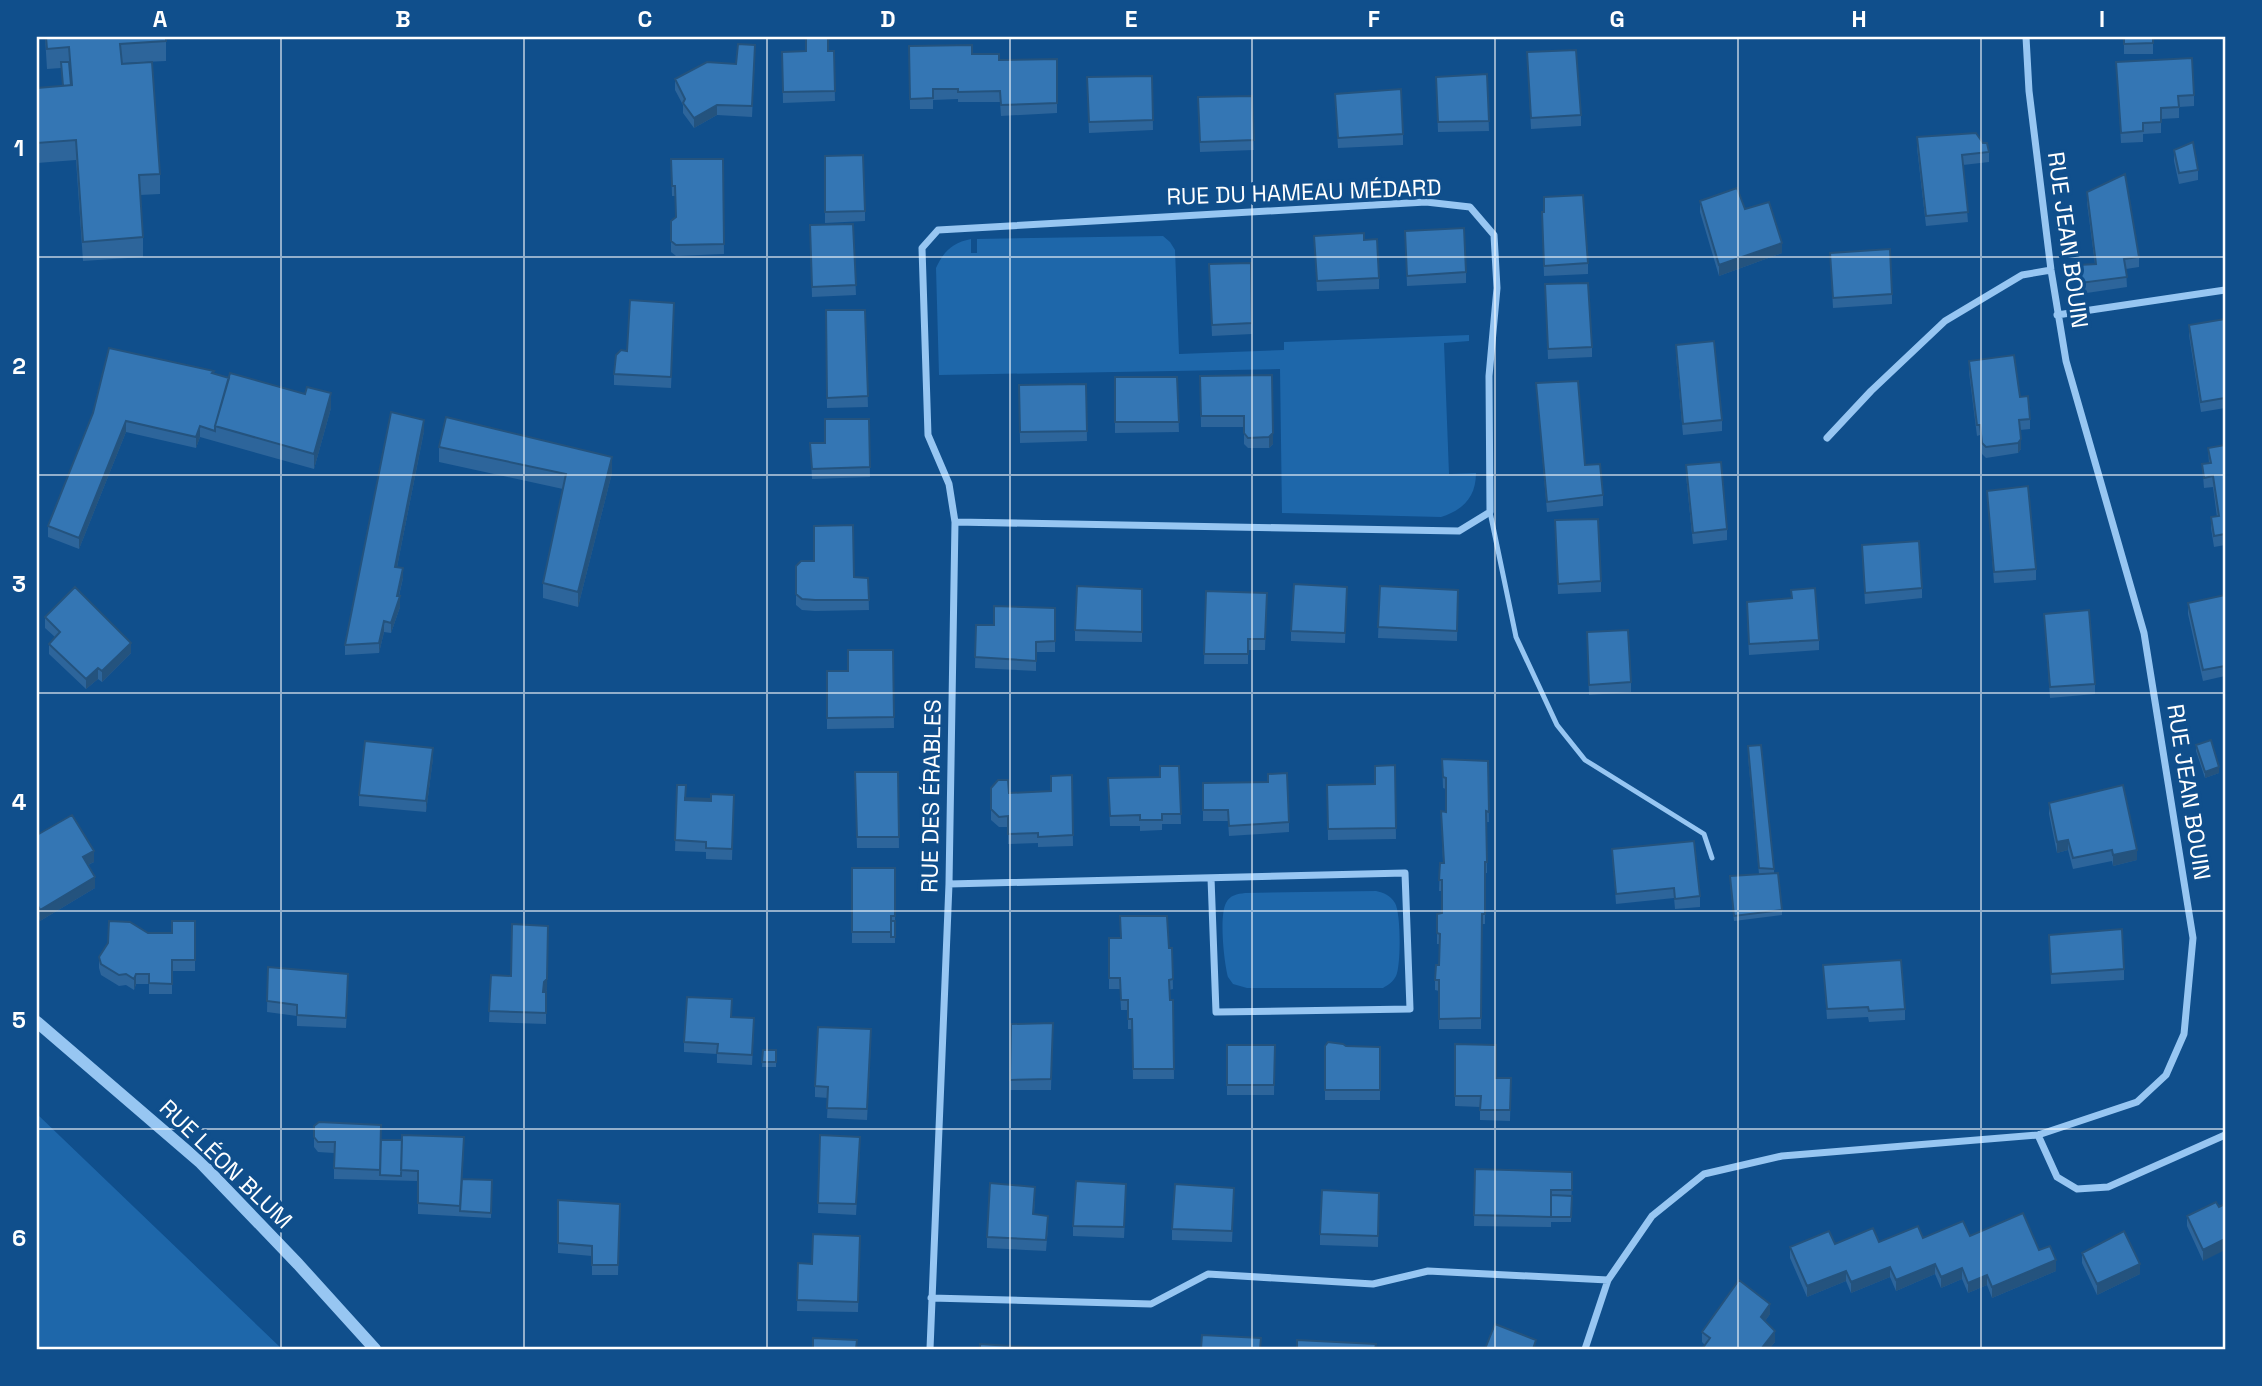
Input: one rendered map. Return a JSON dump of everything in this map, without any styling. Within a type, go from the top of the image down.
[{"type":"street","name":"RUE JEAN BOUIN","points":[[1585,1349],[1608,1280],[1652,1216],[1704,1174],[1782,1156],[2038,1135],[2137,1102],[2166,1075],[2183,1034],[2193,938],[2144,632],[2066,361],[2057,315],[2029,91],[2026,37]]},
{"type":"street","name":"RUE DU HAMEAU MÉDARD","points":[[922,248],[938,230],[1426,202],[1470,207],[1494,235],[1495,248],[1497,288],[1489,376],[1490,512]]},
{"type":"street","name":"RUE DES ÉRABLES","points":[[922,248],[928,435],[949,484],[955,522],[948,884],[930,1349]]},
{"type":"street","points":[[1826,438],[1945,321],[2022,275],[2051,270]]},
{"type":"street","points":[[2057,315],[2225,290]]},
{"type":"street","points":[[955,522],[1459,531],[1490,512]]},
{"type":"street","points":[[948,884],[1405,873],[1410,1009],[1216,1012],[1211,878]]},
{"type":"street","name":"RUE LÉON BLUM","points":[[37,1022],[201,1163],[375,1349]]},
{"type":"street","points":[[2038,1135],[2057,1177],[2077,1189],[2108,1187],[2225,1135]]},
{"type":"street","points":[[931,1298],[1152,1304],[1208,1274],[1373,1284],[1428,1271],[1608,1280]]},
{"type":"lane","points":[[1490,512],[1516,637],[1556,725],[1585,760],[1704,834],[1712,858]]},
{"type":"shaded area","points":[[1163,236],[1175,250],[1179,354],[1284,350],[1284,342],[1469,335],[1469,341],[1444,343],[1449,474],[1476,473],[1474,489],[1467,501],[1456,511],[1441,517],[1282,513],[1280,369],[939,375],[936,268],[954,245],[971,239],[971,253],[977,253],[977,239]]},
{"type":"shaded area","points":[[1376,891],[1387,895],[1395,903],[1399,928],[1398,970],[1393,980],[1383,988],[1247,988],[1233,984],[1228,977],[1223,918],[1226,903],[1237,894]]},
{"type":"shaded area","points":[[37,1114],[282,1349],[37,1349]]},
{"type":"building","points":[[46,37],[166,37],[166,41],[120,44],[122,64],[152,62],[160,174],[139,175],[143,237],[83,242],[76,140],[37,143],[37,88],[72,85],[69,47],[47,49]]},
{"type":"building","points":[[806,37],[828,37],[828,51],[834,51],[835,91],[783,92],[782,52],[806,51]]},
{"type":"building","points":[[2124,37],[2153,37],[2153,43],[2124,44]]},
{"type":"building","points":[[738,44],[755,45],[752,106],[717,105],[694,118],[683,103],[685,99],[675,79],[707,62],[736,64]]},
{"type":"building","points":[[972,45],[972,54],[999,54],[999,60],[1057,59],[1057,103],[1001,105],[1000,91],[958,92],[958,89],[933,89],[933,98],[910,99],[909,46]]},
{"type":"building","points":[[1576,50],[1581,115],[1531,118],[1527,52]]},
{"type":"building","points":[[2192,58],[2194,95],[2178,96],[2179,107],[2161,108],[2161,122],[2143,123],[2143,131],[2121,133],[2116,62]]},
{"type":"building","points":[[61,62],[69,62],[71,85],[63,86]]},
{"type":"building","points":[[1487,74],[1489,121],[1438,122],[1436,77]]},
{"type":"building","points":[[1152,76],[1153,120],[1089,122],[1087,77]]},
{"type":"building","points":[[1401,89],[1403,134],[1338,138],[1335,94]]},
{"type":"building","points":[[1252,96],[1254,140],[1200,142],[1198,97]]},
{"type":"building","points":[[1976,133],[1983,143],[1987,143],[1989,152],[1962,155],[1968,212],[1926,216],[1917,137]]},
{"type":"building","points":[[2193,142],[2198,170],[2179,173],[2174,150]]},
{"type":"building","points":[[863,155],[865,211],[825,212],[825,156]]},
{"type":"building","points":[[671,159],[723,159],[724,244],[676,245],[671,241],[671,221],[676,217]]},
{"type":"building","points":[[2125,174],[2139,257],[2124,259],[2127,277],[2080,283],[2078,265],[2096,264],[2087,192]]},
{"type":"building","points":[[1737,188],[1745,209],[1769,202],[1782,243],[1719,265],[1700,201]]},
{"type":"building","points":[[1583,195],[1588,263],[1544,266],[1544,197]]},
{"type":"building","points":[[853,224],[856,285],[812,287],[810,225]]},
{"type":"building","points":[[1464,228],[1466,272],[1407,276],[1405,231]]},
{"type":"building","points":[[1364,233],[1364,240],[1377,239],[1379,278],[1317,281],[1314,236]]},
{"type":"building","points":[[1890,249],[1892,294],[1833,298],[1830,253]]},
{"type":"building","points":[[1251,263],[1252,323],[1212,325],[1209,264]]},
{"type":"building","points":[[1588,283],[1592,347],[1548,349],[1545,284]]},
{"type":"building","points":[[630,300],[674,303],[671,377],[614,374],[616,355],[621,350],[627,351]]},
{"type":"building","points":[[826,310],[865,310],[868,396],[827,398]]},
{"type":"building","points":[[2225,319],[2225,398],[2201,402],[2189,325]]},
{"type":"building","points":[[1714,341],[1722,420],[1683,424],[1676,345]]},
{"type":"building","points":[[109,348],[214,371],[212,373],[229,378],[215,431],[200,426],[196,437],[126,421],[79,538],[48,526],[93,413]]},
{"type":"building","points":[[2014,355],[2020,397],[2028,396],[2030,419],[2019,420],[2021,439],[2018,443],[1986,447],[1982,443],[1980,425],[1977,425],[1969,361]]},
{"type":"building","points":[[230,373],[305,394],[307,387],[331,393],[314,454],[215,426]]},
{"type":"building","points":[[1272,375],[1273,433],[1269,437],[1248,438],[1244,433],[1244,416],[1201,416],[1200,376]]},
{"type":"building","points":[[1115,377],[1177,377],[1179,422],[1115,422]]},
{"type":"building","points":[[1578,381],[1585,465],[1600,464],[1603,495],[1547,502],[1536,383]]},
{"type":"building","points":[[1086,384],[1087,431],[1020,432],[1019,385]]},
{"type":"building","points":[[391,412],[424,420],[395,567],[403,568],[397,596],[400,596],[391,623],[384,621],[379,643],[345,645]]},
{"type":"building","points":[[446,417],[612,457],[578,592],[543,583],[566,474],[439,447]]},
{"type":"building","points":[[825,419],[869,419],[870,467],[812,469],[810,443],[825,443]]},
{"type":"building","points":[[2225,445],[2225,534],[2214,536],[2211,517],[2219,516],[2213,476],[2204,478],[2202,464],[2211,463],[2208,448]]},
{"type":"building","points":[[1721,462],[1727,529],[1693,533],[1686,465]]},
{"type":"building","points":[[2028,486],[2036,569],[1994,572],[1987,491]]},
{"type":"building","points":[[1598,519],[1601,581],[1558,584],[1555,520]]},
{"type":"building","points":[[853,525],[854,577],[868,578],[869,600],[802,599],[796,594],[796,566],[801,561],[814,561],[814,526]]},
{"type":"building","points":[[1919,541],[1922,588],[1865,593],[1862,545]]},
{"type":"building","points":[[1294,584],[1347,587],[1345,633],[1291,631]]},
{"type":"building","points":[[1077,586],[1142,589],[1142,632],[1075,630]]},
{"type":"building","points":[[1380,586],[1458,590],[1457,631],[1378,627]]},
{"type":"building","points":[[75,587],[131,643],[102,671],[98,668],[86,679],[49,644],[60,632],[45,617]]},
{"type":"building","points":[[1815,588],[1819,640],[1749,644],[1747,602],[1792,598],[1791,590]]},
{"type":"building","points":[[1206,591],[1267,593],[1265,639],[1248,639],[1248,654],[1204,654]]},
{"type":"building","points":[[2225,595],[2225,666],[2203,670],[2188,603]]},
{"type":"building","points":[[994,606],[1055,608],[1055,641],[1036,642],[1036,661],[975,657],[976,625],[994,625]]},
{"type":"building","points":[[2089,610],[2095,684],[2050,687],[2044,614]]},
{"type":"building","points":[[1628,630],[1631,682],[1589,685],[1587,632]]},
{"type":"building","points":[[848,650],[893,650],[894,717],[827,718],[827,671],[848,671]]},
{"type":"building","points":[[2211,740],[2219,767],[2205,772],[2196,745]]},
{"type":"building","points":[[365,741],[433,748],[426,801],[359,795]]},
{"type":"building","points":[[1761,745],[1774,869],[1759,868],[1748,746]]},
{"type":"building","points":[[1442,759],[1488,761],[1489,812],[1486,811],[1487,862],[1485,914],[1482,914],[1481,1018],[1439,1019],[1439,980],[1435,980],[1436,965],[1439,965],[1440,934],[1437,933],[1437,914],[1442,913],[1442,880],[1439,880],[1440,863],[1444,863],[1441,811],[1446,812],[1446,778],[1443,777]]},
{"type":"building","points":[[1395,765],[1396,828],[1328,829],[1327,785],[1375,784],[1375,766]]},
{"type":"building","points":[[1160,766],[1179,766],[1181,814],[1162,814],[1162,820],[1140,820],[1140,815],[1110,816],[1108,778],[1160,777]]},
{"type":"building","points":[[855,772],[898,772],[899,837],[857,837]]},
{"type":"building","points":[[1287,773],[1289,822],[1229,826],[1228,810],[1203,810],[1203,783],[1268,782],[1268,774]]},
{"type":"building","points":[[1072,775],[1073,835],[1038,837],[1038,833],[1008,834],[1008,816],[999,817],[991,809],[991,788],[998,780],[1008,780],[1009,793],[1051,791],[1051,776]]},
{"type":"building","points":[[677,785],[686,785],[685,800],[711,801],[711,794],[734,795],[732,849],[706,848],[706,842],[675,840]]},
{"type":"building","points":[[2123,785],[2137,850],[2113,855],[2112,850],[2073,858],[2068,840],[2057,842],[2049,803]]},
{"type":"building","points":[[711,799],[711,801],[685,800]]},
{"type":"building","points":[[72,815],[94,851],[83,857],[95,877],[40,910],[37,904],[37,835]]},
{"type":"building","points":[[1694,841],[1700,896],[1675,899],[1674,888],[1616,894],[1612,849]]},
{"type":"building","points":[[852,868],[895,868],[895,916],[891,916],[891,932],[852,932]]},
{"type":"building","points":[[1778,873],[1782,910],[1734,916],[1730,876]]},
{"type":"building","points":[[1120,916],[1167,916],[1169,948],[1172,948],[1173,979],[1169,980],[1170,1000],[1173,1000],[1174,1069],[1133,1069],[1132,1019],[1128,1019],[1128,1000],[1121,1000],[1120,978],[1109,978],[1109,938],[1121,938]]},
{"type":"building","points":[[109,921],[130,922],[148,933],[172,933],[172,921],[195,921],[195,960],[172,960],[172,984],[149,983],[149,974],[136,974],[134,979],[126,974],[119,975],[101,964],[99,957],[108,943]]},
{"type":"building","points":[[891,921],[895,921],[895,937],[891,937]]},
{"type":"building","points":[[512,924],[548,926],[547,979],[543,992],[546,992],[546,1013],[489,1011],[491,975],[511,976]]},
{"type":"building","points":[[2122,929],[2124,969],[2051,974],[2049,935]]},
{"type":"building","points":[[1901,960],[1905,1009],[1827,1009],[1823,965]]},
{"type":"building","points":[[268,967],[348,974],[346,1018],[297,1015],[297,1005],[267,1001]]},
{"type":"building","points":[[687,997],[732,999],[731,1017],[754,1018],[752,1055],[717,1053],[718,1044],[684,1042]]},
{"type":"building","points":[[1053,1023],[1051,1079],[1010,1080],[1011,1024]]},
{"type":"building","points":[[818,1027],[871,1029],[867,1109],[827,1108],[828,1087],[815,1086]]},
{"type":"building","points":[[1328,1042],[1346,1046],[1380,1047],[1380,1090],[1325,1090],[1325,1046]]},
{"type":"building","points":[[1455,1044],[1496,1045],[1496,1078],[1511,1078],[1510,1110],[1480,1110],[1481,1096],[1455,1096]]},
{"type":"building","points":[[1227,1045],[1275,1045],[1274,1085],[1227,1085]]},
{"type":"building","points":[[763,1050],[776,1050],[776,1062],[762,1062]]},
{"type":"building","points":[[319,1122],[381,1125],[380,1170],[334,1168],[335,1142],[318,1142],[314,1137],[314,1126]]},
{"type":"building","points":[[402,1135],[464,1137],[460,1206],[418,1203],[418,1171],[401,1170]]},
{"type":"building","points":[[820,1135],[860,1137],[856,1204],[818,1203]]},
{"type":"building","points":[[381,1140],[402,1140],[401,1176],[380,1175]]},
{"type":"building","points":[[1475,1169],[1572,1172],[1572,1190],[1551,1190],[1551,1217],[1474,1215]]},
{"type":"building","points":[[462,1179],[492,1180],[491,1213],[460,1211]]},
{"type":"building","points":[[1076,1181],[1126,1184],[1124,1227],[1073,1226]]},
{"type":"building","points":[[990,1183],[1035,1187],[1033,1214],[1048,1216],[1046,1240],[987,1237]]},
{"type":"building","points":[[1175,1184],[1234,1188],[1232,1231],[1172,1229]]},
{"type":"building","points":[[1322,1190],[1379,1193],[1378,1236],[1320,1234]]},
{"type":"building","points":[[1551,1195],[1572,1196],[1571,1217],[1551,1217]]},
{"type":"building","points":[[558,1200],[620,1204],[618,1265],[592,1265],[592,1246],[558,1243]]},
{"type":"building","points":[[2216,1202],[2219,1207],[2225,1204],[2225,1239],[2203,1250],[2187,1216]]},
{"type":"building","points":[[2023,1213],[2039,1250],[2050,1246],[2056,1260],[1992,1287],[1987,1275],[1968,1283],[1962,1268],[1941,1277],[1935,1264],[1896,1280],[1890,1267],[1851,1282],[1846,1271],[1807,1286],[1790,1247],[1829,1231],[1835,1244],[1873,1228],[1879,1242],[1918,1226],[1923,1238],[1963,1221],[1970,1236]]},
{"type":"building","points":[[2124,1231],[2140,1264],[2097,1284],[2082,1253]]},
{"type":"building","points":[[813,1234],[860,1236],[858,1302],[797,1300],[798,1263],[812,1264]]},
{"type":"building","points":[[1739,1280],[1770,1304],[1761,1317],[1775,1331],[1761,1349],[1702,1349],[1710,1338],[1702,1332]]},
{"type":"building","points":[[1495,1324],[1536,1340],[1533,1349],[1485,1349]]},
{"type":"building","points":[[1202,1335],[1261,1338],[1260,1349],[1201,1349]]},
{"type":"building","points":[[813,1338],[857,1340],[856,1349],[813,1349]]},
{"type":"building","points":[[1297,1340],[1376,1344],[1375,1349],[1297,1349]]},
{"type":"building","points":[[980,1344],[1041,1348],[1041,1349],[980,1349]]}]
